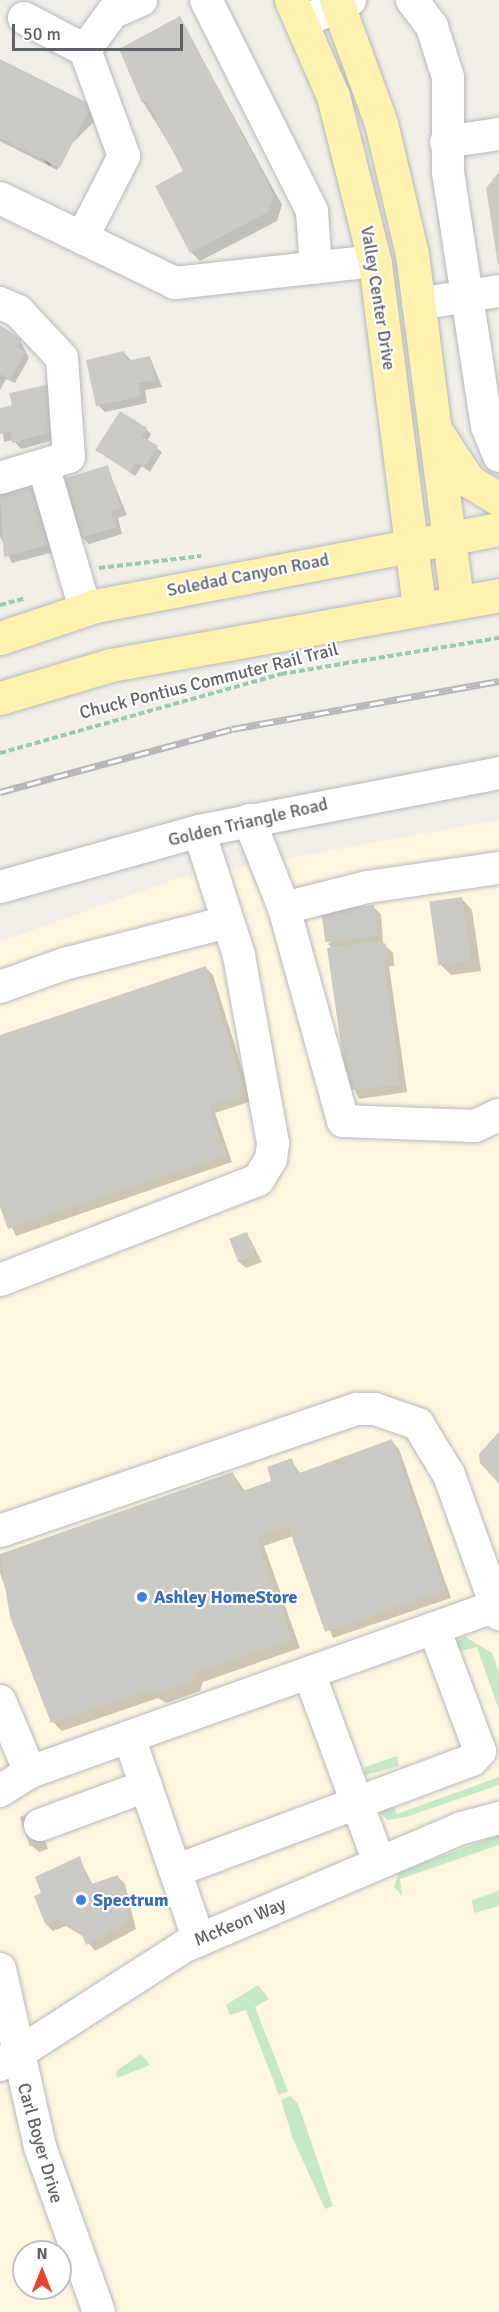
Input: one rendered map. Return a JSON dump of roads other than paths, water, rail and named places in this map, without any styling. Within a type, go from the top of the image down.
[{"type":"main road","name":"Valley Center Drive","points":[[341,1],[381,123],[418,304],[457,601]]},
{"type":"main road","name":"Valley Center Drive","points":[[297,11],[346,138],[374,261],[419,607]]},
{"type":"main road","points":[[434,427],[470,481],[499,499]]},
{"type":"main road","name":"Soledad Canyon Road","points":[[0,638],[85,609],[412,542],[499,529]]},
{"type":"main road","points":[[0,698],[111,665],[419,607],[499,595]]},
{"type":"street","points":[[85,50],[112,13],[141,0]]},
{"type":"street","points":[[206,0],[308,201],[316,268]]},
{"type":"street","points":[[412,0],[443,52],[450,98],[446,142],[467,296],[490,440],[499,456]]},
{"type":"street","points":[[297,11],[341,1]]},
{"type":"street","points":[[18,13],[85,50],[124,156],[82,238]]},
{"type":"street","points":[[446,142],[499,134]]},
{"type":"street","points":[[0,198],[175,283],[374,261]]},
{"type":"street","points":[[418,304],[499,291]]},
{"type":"street","points":[[0,303],[18,311],[62,358],[56,461],[85,609]]},
{"type":"street","points":[[0,478],[56,461]]},
{"type":"street","name":"Golden Triangle Road","points":[[0,887],[199,831],[499,773]]},
{"type":"street","points":[[249,820],[284,908],[344,1121],[476,1126],[499,1115]]},
{"type":"street","points":[[0,1280],[258,1180],[271,1159],[273,1143],[239,955],[199,831]]},
{"type":"street","points":[[284,908],[367,886],[499,868]]},
{"type":"street","points":[[0,987],[64,964],[228,921]]},
{"type":"street","points":[[0,1531],[357,1409],[375,1409],[418,1424],[449,1475],[498,1606],[30,1772],[0,1791]]},
{"type":"street","points":[[175,1871],[472,1760],[480,1751],[434,1628]]},
{"type":"street","points":[[309,1673],[379,1862]]},
{"type":"street","points":[[0,1701],[30,1772]]},
{"type":"street","points":[[129,1737],[199,1940]]},
{"type":"street","points":[[40,1825],[146,1786]]},
{"type":"street","name":"McKeon Way","points":[[8,2060],[199,1940],[379,1862],[499,1818]]},
{"type":"street","name":"Carl Boyer Drive","points":[[0,1969],[8,2060],[99,2312]]},
{"type":"railway","points":[[0,792],[232,729],[499,681]]},
{"type":"place","name":"Ashley HomeStore","points":[[142,1597]]},
{"type":"place","name":"Spectrum","points":[[81,1900]]}]
